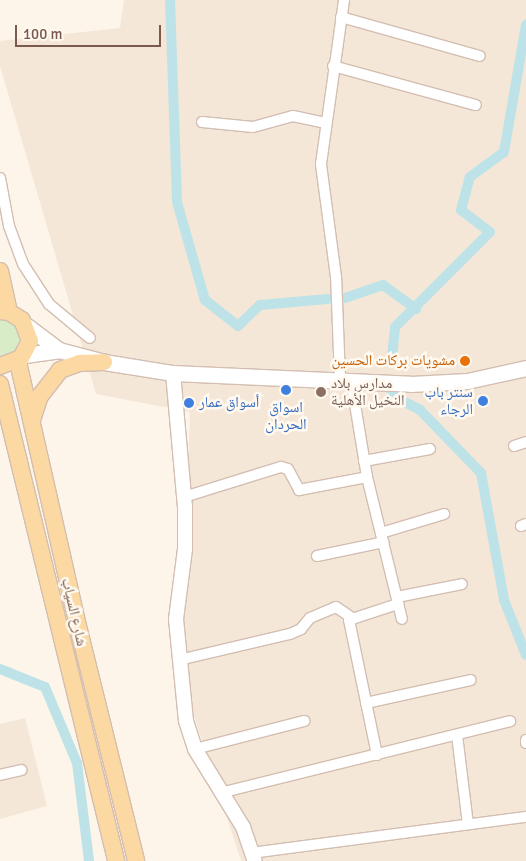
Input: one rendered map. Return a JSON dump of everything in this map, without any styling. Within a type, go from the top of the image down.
[{"type":"main road","points":[[0,271],[5,312],[59,350],[104,362],[173,373],[411,384],[467,381],[526,368]]},
{"type":"main road","name":"شارع السياب","points":[[27,326],[30,341],[21,358],[31,425],[136,861]]},
{"type":"main road","points":[[0,366],[21,358],[59,350]]},
{"type":"main road","points":[[31,425],[40,396],[60,370],[79,363],[104,362]]},
{"type":"main road","name":"شارع السياب","points":[[0,384],[116,861]]},
{"type":"street","points":[[344,0],[333,66],[321,164],[336,277],[345,380],[402,619]]},
{"type":"street","points":[[341,17],[480,56]]},
{"type":"street","points":[[333,66],[476,105]]},
{"type":"street","points":[[202,122],[253,127],[293,116],[326,122]]},
{"type":"street","points":[[0,178],[9,226],[23,264],[49,304],[90,338]]},
{"type":"street","points":[[173,373],[184,496],[185,550],[176,619],[186,721],[195,749],[220,793],[243,827],[253,857],[526,817]]},
{"type":"street","points":[[514,446],[526,442]]},
{"type":"street","points":[[364,461],[430,449]]},
{"type":"street","points":[[184,496],[281,467],[288,469],[300,490],[368,477]]},
{"type":"street","points":[[318,556],[382,537],[444,514]]},
{"type":"street","points":[[351,617],[397,601],[462,584]]},
{"type":"street","points":[[179,660],[290,634],[301,629],[310,618],[336,607],[351,617],[377,755]]},
{"type":"street","points":[[366,703],[472,680]]},
{"type":"street","points":[[195,749],[304,721]]},
{"type":"street","points":[[220,793],[510,721]]},
{"type":"street","points":[[457,734],[468,824]]},
{"type":"street","points":[[0,775],[21,770]]},
{"type":"shaded area","points":[[124,0],[526,0],[526,861],[241,861],[182,679],[190,412],[96,394],[0,66],[0,41],[120,28]]},
{"type":"shaded area","points":[[25,718],[47,806],[0,819],[0,724]]},
{"type":"green space","points":[[0,316],[22,326],[21,351],[0,360]]},
{"type":"waterway","points":[[170,0],[177,202],[205,300],[238,326],[260,305],[328,299]]},
{"type":"waterway","points":[[392,357],[395,327],[490,232],[461,210],[470,177],[504,152],[526,25]]},
{"type":"waterway","points":[[345,298],[383,285],[416,309]]},
{"type":"waterway","points":[[391,395],[420,410],[481,473],[504,600],[526,655]]},
{"type":"waterway","points":[[0,669],[45,687],[77,763],[89,861]]},
{"type":"place","name":"مشويات بركات الحسين","points":[[465,361]]},
{"type":"place","name":"اسواق الحردان","points":[[286,390]]},
{"type":"place","name":"مدارس بلاد النخيل الأهلية","points":[[321,392]]},
{"type":"place","name":"سنتر باب الرجاء","points":[[483,401]]},
{"type":"place","name":"أسواق عمار","points":[[189,403]]}]
